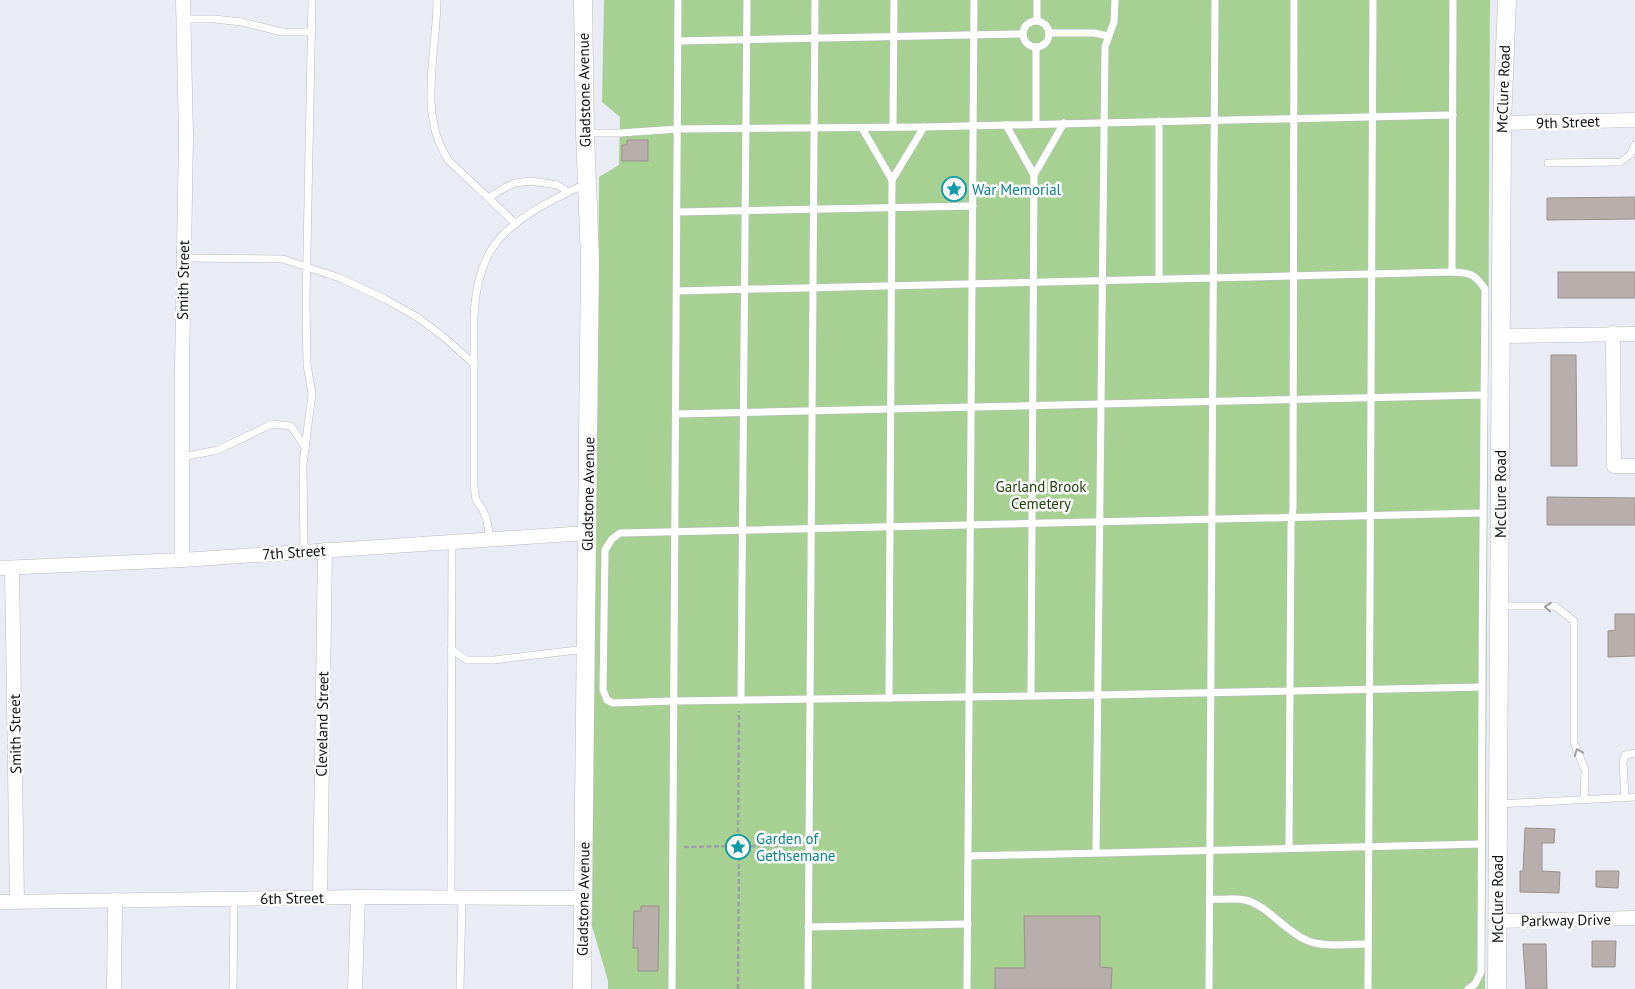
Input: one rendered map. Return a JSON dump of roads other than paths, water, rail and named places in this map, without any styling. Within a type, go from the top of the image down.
[{"type":"street","name":"Smith Street","points":[[182,560],[186,136],[183,0]]},
{"type":"street","name":"Gladstone Avenue","points":[[582,989],[590,259],[585,133],[583,0]]},
{"type":"street","name":"McClure Road","points":[[1497,989],[1502,124],[1507,0]]},
{"type":"street","name":"9th Street","points":[[1502,124],[1635,120]]},
{"type":"street","points":[[1613,333],[1614,466],[1635,466]]},
{"type":"street","points":[[1501,336],[1635,334]]},
{"type":"street","name":"7th Street","points":[[6,568],[182,560],[587,533]]},
{"type":"street","name":"Cleveland Street","points":[[320,897],[325,550]]},
{"type":"street","name":"Smith Street","points":[[6,568],[14,700],[17,901]]},
{"type":"street","points":[[0,700],[14,700]]},
{"type":"street","name":"6th Street","points":[[0,902],[320,897],[583,898]]},
{"type":"street","points":[[355,989],[358,897]]},
{"type":"street","points":[[114,989],[115,900]]},
{"type":"street","name":"Parkway Drive","points":[[1497,921],[1635,918]]},
{"type":"lane","points":[[304,552],[303,464],[312,394],[307,365],[307,268],[312,0]]},
{"type":"lane","points":[[437,0],[431,86],[435,130],[442,152],[449,161],[516,224]]},
{"type":"lane","points":[[672,989],[678,0]]},
{"type":"lane","points":[[741,700],[747,0]]},
{"type":"lane","points":[[808,989],[815,0]]},
{"type":"lane","points":[[893,127],[894,0]]},
{"type":"lane","points":[[968,989],[974,0]]},
{"type":"lane","points":[[1038,0],[1038,20]]},
{"type":"lane","points":[[1096,852],[1103,122],[1105,47],[1114,22],[1115,0]]},
{"type":"lane","points":[[1209,989],[1215,0]]},
{"type":"lane","points":[[1289,848],[1294,0]]},
{"type":"lane","points":[[1368,989],[1374,0]]},
{"type":"lane","points":[[1452,272],[1453,0]]},
{"type":"lane","points":[[183,19],[214,19],[242,22],[282,32],[311,32]]},
{"type":"lane","points":[[1038,20],[1046,24],[1050,33],[1047,44],[1036,48],[1026,44],[1022,34],[1027,24],[1038,20]]},
{"type":"lane","points":[[1050,33],[1094,33],[1108,36]]},
{"type":"lane","points":[[678,41],[1022,34]]},
{"type":"lane","points":[[1036,48],[1036,124]]},
{"type":"lane","points":[[585,133],[620,133],[678,129],[924,127],[1453,115]]},
{"type":"lane","points":[[1159,121],[1159,279]]},
{"type":"lane","points":[[1034,175],[1064,123]]},
{"type":"lane","points":[[1006,125],[1034,175],[1031,696]]},
{"type":"lane","points":[[892,180],[924,127]]},
{"type":"lane","points":[[862,128],[892,180],[888,698]]},
{"type":"lane","points":[[1548,164],[1620,162],[1630,155],[1635,145]]},
{"type":"lane","points":[[488,198],[506,186],[531,181],[558,185],[568,192]]},
{"type":"lane","points":[[490,539],[487,521],[483,510],[476,500],[474,487],[475,299],[483,270],[492,248],[500,239],[523,219],[554,199],[587,182]]},
{"type":"lane","points":[[677,212],[973,206]]},
{"type":"lane","points":[[184,258],[283,259],[340,278],[385,299],[417,317],[445,338],[474,364]]},
{"type":"lane","points":[[677,291],[1452,272],[1469,273],[1478,279],[1485,289],[1482,513],[1481,972],[1475,984],[1468,989]]},
{"type":"lane","points":[[676,414],[1484,395]]},
{"type":"lane","points":[[182,457],[218,450],[272,424],[291,426],[305,447]]},
{"type":"lane","points":[[1482,513],[620,533],[612,539],[605,550],[603,690],[608,700],[613,703],[1482,686]]},
{"type":"lane","points":[[452,542],[456,898],[460,989]]},
{"type":"lane","points":[[1499,606],[1555,606],[1574,621],[1574,742],[1585,770],[1584,800]]},
{"type":"lane","points":[[452,649],[467,660],[494,660],[586,649]]},
{"type":"lane","points":[[1625,797],[1623,762],[1625,755],[1635,753]]},
{"type":"lane","points":[[1498,804],[1635,797]]},
{"type":"lane","points":[[968,856],[1481,844]]},
{"type":"lane","points":[[233,989],[234,899]]},
{"type":"lane","points":[[1210,899],[1245,900],[1258,905],[1297,935],[1308,941],[1324,944],[1368,944]]},
{"type":"lane","points":[[808,927],[968,924]]},
{"type":"place","name":"War Memorial","points":[[954,189]]},
{"type":"place","name":"Garden of Gethsemane","points":[[738,847]]},
{"type":"park label","name":"Garland Brook Cemetery","points":[[1041,494]]}]
